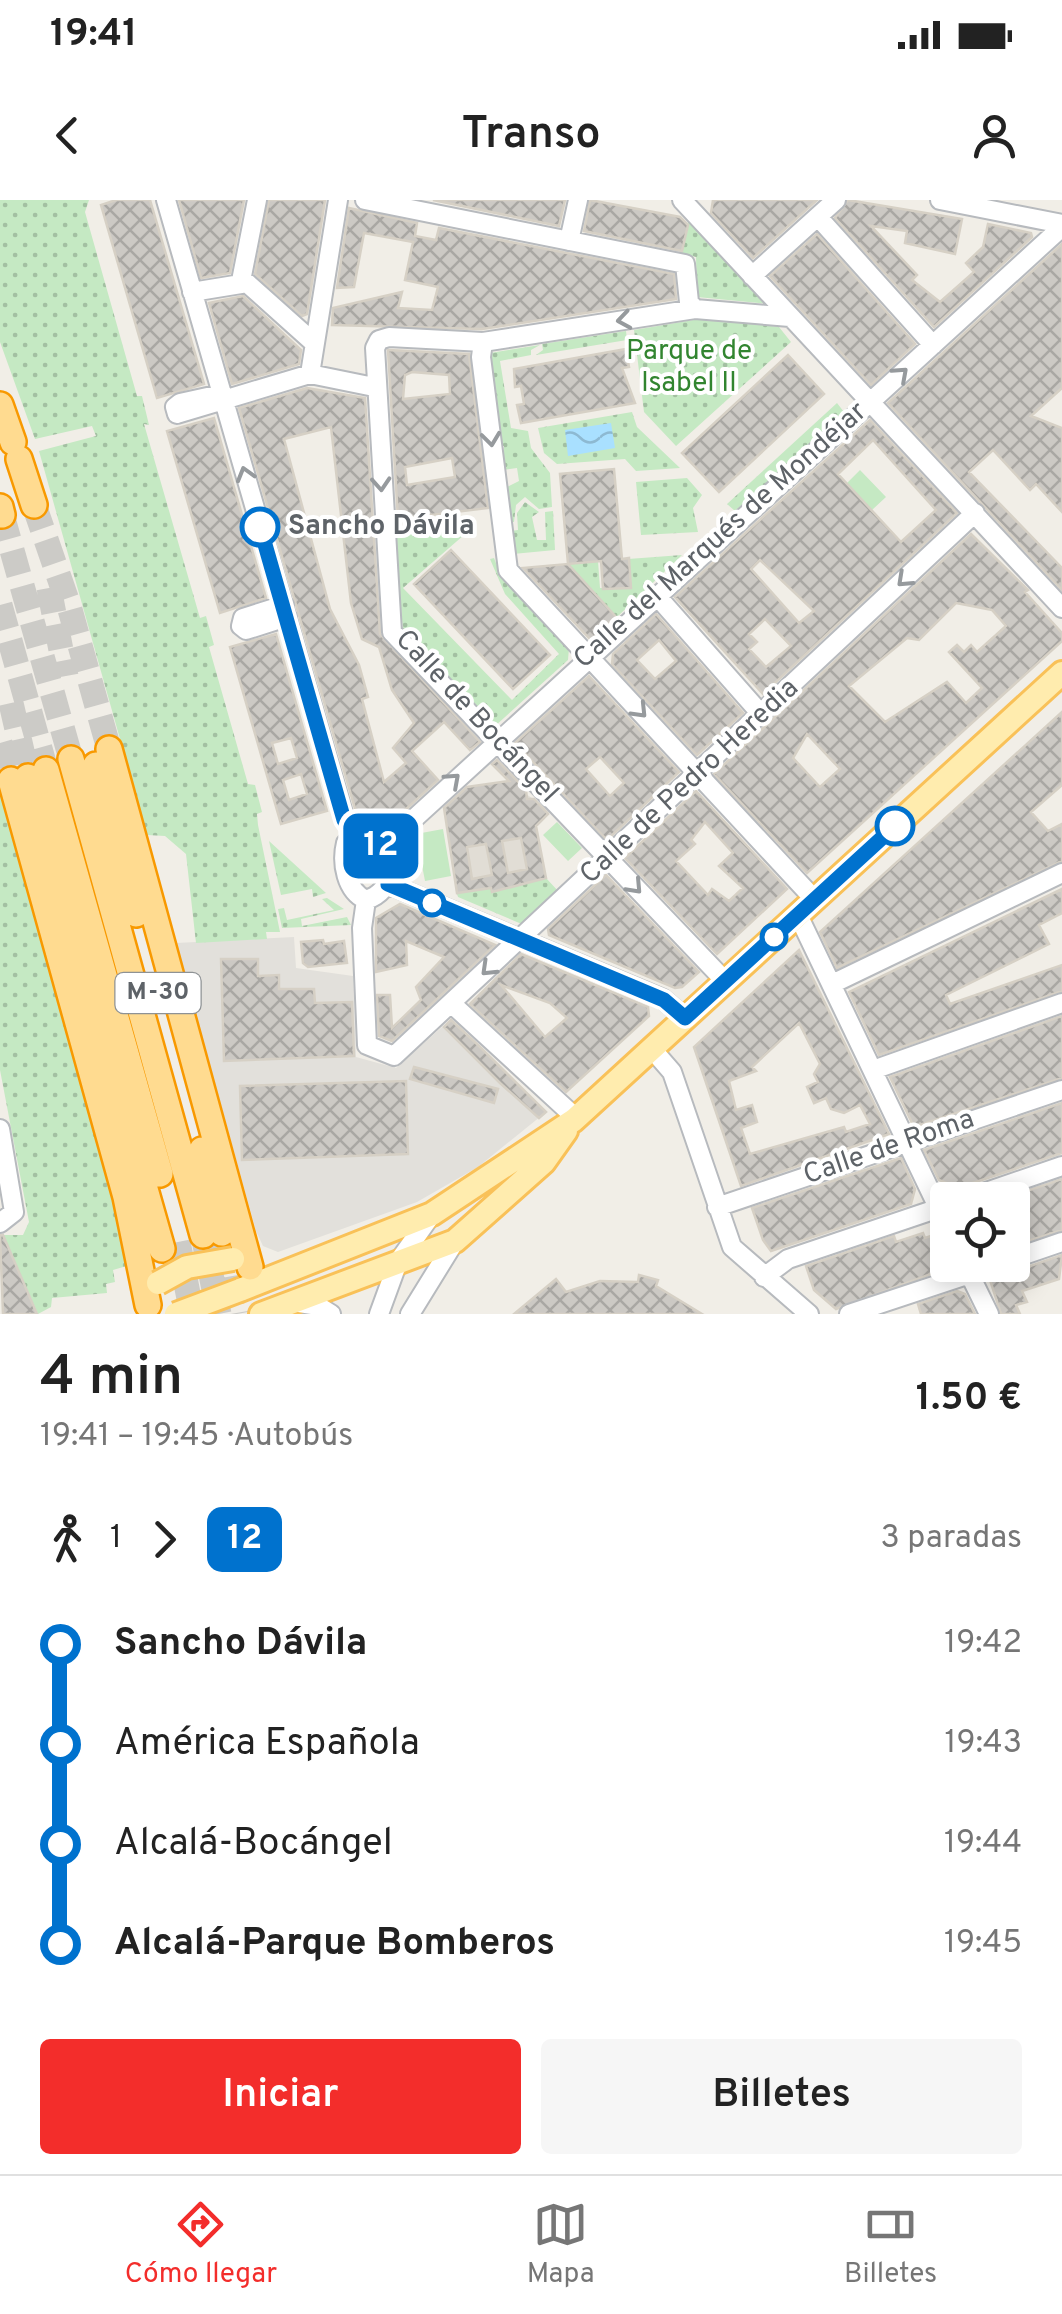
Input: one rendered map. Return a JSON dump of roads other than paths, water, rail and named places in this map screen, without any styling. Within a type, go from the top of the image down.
[{"type":"highway","points":[[0,405],[34,505]]},
{"type":"highway","points":[[89,754],[244,1275]]},
{"type":"highway","name":"M-30","points":[[89,754],[100,858],[191,1240]]},
{"type":"highway","name":"M-30","points":[[89,754],[191,1240]]},
{"type":"highway","name":"M-30","points":[[151,1301],[28,776],[191,1240]]},
{"type":"main road","points":[[176,1314],[244,1275],[432,1214],[575,1119],[1062,673]]},
{"type":"main road","points":[[244,1275],[261,1314],[455,1241],[544,1162],[575,1119]]},
{"type":"main road","points":[[151,1301],[187,1267],[244,1275]]},
{"type":"street","points":[[166,200],[344,820],[356,833],[375,839],[389,864],[388,884],[381,894],[366,900],[355,894],[346,871],[346,843],[356,833]]},
{"type":"street","points":[[242,281],[257,200]]},
{"type":"street","points":[[310,374],[338,200]]},
{"type":"street","points":[[366,200],[684,264],[689,302],[695,308]]},
{"type":"street","points":[[569,240],[578,200]]},
{"type":"street","points":[[752,276],[836,200]]},
{"type":"street","points":[[692,201],[752,276],[1062,608]]},
{"type":"street","points":[[948,201],[1062,226]]},
{"type":"street","points":[[818,217],[933,345]]},
{"type":"street","name":"Calle del Marqués de Mondéjar","points":[[382,847],[1062,226]]},
{"type":"street","points":[[192,292],[242,281]]},
{"type":"street","points":[[242,281],[313,342]]},
{"type":"street","points":[[790,317],[695,308],[483,342],[481,357],[508,570],[699,771],[806,907],[832,984],[930,1185]]},
{"type":"street","name":"Calle de Bocángel","points":[[483,342],[389,337],[379,340],[375,348],[374,387],[392,632],[726,982]]},
{"type":"street","points":[[222,397],[310,374],[374,387]]},
{"type":"street","name":"Calle de Pedro Heredia","points":[[366,900],[362,928],[367,1045],[394,1056],[517,940],[532,932],[975,513]]},
{"type":"street","points":[[656,596],[761,714]]},
{"type":"street","points":[[832,984],[1062,874]]},
{"type":"street","points":[[388,884],[664,1000],[685,1018]]},
{"type":"street","points":[[452,1004],[575,1119]]},
{"type":"street","points":[[873,1070],[1062,1004]]},
{"type":"street","points":[[652,1049],[672,1072],[732,1247],[809,1314]]},
{"type":"street","name":"Calle de Roma","points":[[717,1206],[1062,1090]]},
{"type":"street","points":[[0,1129],[13,1203],[13,1216],[0,1223]]},
{"type":"street","points":[[1015,1182],[1062,1166]]},
{"type":"street","points":[[764,1277],[788,1259],[930,1211]]},
{"type":"street","points":[[379,1314],[398,1262],[432,1214]]},
{"type":"street","points":[[410,1314],[455,1241]]},
{"type":"street","points":[[1030,1254],[1062,1242]]},
{"type":"street","points":[[849,1314],[935,1282]]},
{"type":"street","points":[[973,1282],[989,1314]]},
{"type":"street","points":[[292,1302],[318,1306],[330,1314]]},
{"type":"water","points":[[611,423],[615,448],[568,456],[565,430]]},
{"type":"tunnel","points":[[34,505],[69,606],[109,749]]},
{"type":"tunnel","points":[[2,515],[71,759]]},
{"type":"tunnel","points":[[49,588],[66,676]]},
{"type":"tunnel","points":[[0,605],[46,770]]},
{"type":"tunnel","points":[[11,703],[28,777]]},
{"type":"tunnel","points":[[0,743],[11,780]]},
{"type":"tunnel","points":[[203,1235],[219,1314]]},
{"type":"tunnel","points":[[224,1240],[237,1314]]},
{"type":"tunnel","points":[[178,1242],[192,1314]]},
{"type":"place","name":"Sancho Dávila","points":[[260,527]]},
{"type":"park label","name":"Parque de Isabel II","points":[[689,368]]}]
